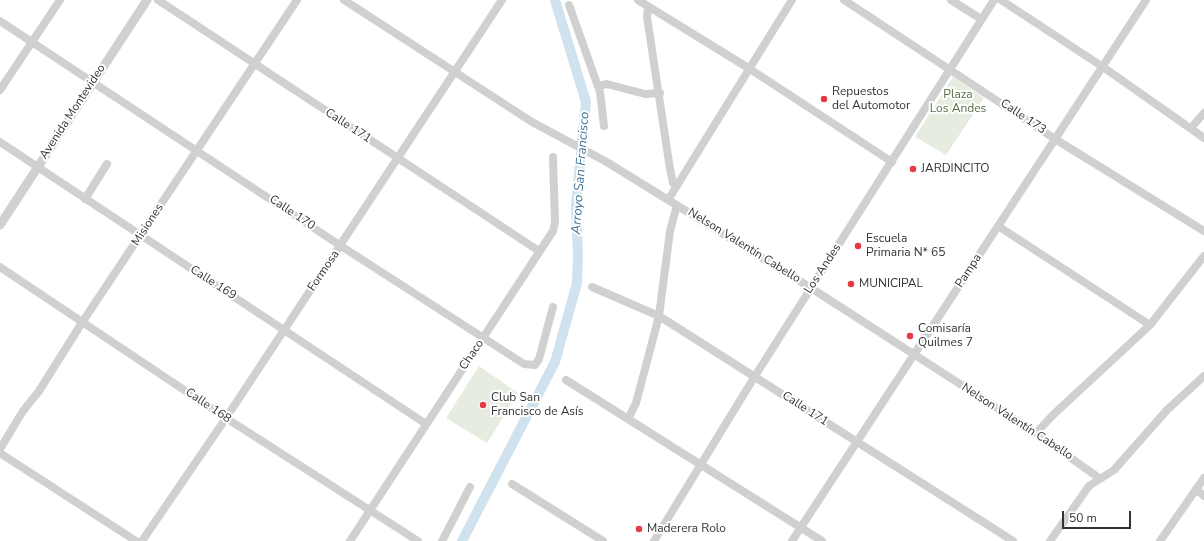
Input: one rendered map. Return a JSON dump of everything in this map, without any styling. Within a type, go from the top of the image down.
[{"type":"street","points":[[0,90],[60,0]]},
{"type":"street","name":"Avenida Montevideo","points":[[0,225],[147,0]]},
{"type":"street","name":"Calle 171","points":[[158,0],[254,65],[539,251]]},
{"type":"street","name":"Misiones","points":[[0,450],[18,418],[39,391],[83,321],[297,0]]},
{"type":"street","name":"Nelson Valentín Cabello","points":[[344,0],[532,122],[565,141],[596,156],[811,288],[1036,434],[1099,478]]},
{"type":"street","name":"Formosa","points":[[142,541],[341,246],[397,158],[455,73],[502,0]]},
{"type":"street","points":[[638,0],[750,69],[892,162]]},
{"type":"street","points":[[668,200],[792,0]]},
{"type":"street","name":"Calle 173","points":[[844,0],[1055,138],[1204,231]]},
{"type":"street","points":[[951,0],[981,19]]},
{"type":"street","name":"Los Andes","points":[[654,541],[702,465],[755,376],[994,0]]},
{"type":"street","points":[[1001,0],[1102,67],[1204,138]]},
{"type":"street","name":"Pampa","points":[[792,541],[1146,0]]},
{"type":"street","points":[[569,5],[598,86],[604,126]]},
{"type":"street","points":[[648,7],[648,17],[670,169],[673,183],[677,186]]},
{"type":"street","name":"Calle 170","points":[[0,20],[32,43],[341,246],[524,364],[535,365],[539,359],[553,307]]},
{"type":"street","points":[[598,86],[607,84],[646,94],[660,93]]},
{"type":"street","points":[[1191,128],[1204,113]]},
{"type":"street","name":"Calle 169","points":[[0,142],[426,424]]},
{"type":"street","name":"Chaco","points":[[350,541],[483,338],[554,226],[553,157]]},
{"type":"street","points":[[85,199],[107,164]]},
{"type":"street","points":[[628,419],[636,403],[658,316],[670,231],[677,205]]},
{"type":"street","points":[[998,226],[1150,325]]},
{"type":"street","points":[[1036,434],[1054,414],[1150,325],[1204,256]]},
{"type":"street","name":"Calle 168","points":[[0,267],[83,321],[226,418],[418,541]]},
{"type":"street","name":"Calle 171","points":[[592,287],[658,316],[755,376],[1013,541]]},
{"type":"street","points":[[1050,541],[1088,486],[1114,470],[1168,410],[1204,376]]},
{"type":"street","points":[[566,380],[822,541]]},
{"type":"street","points":[[0,453],[136,541]]},
{"type":"street","points":[[1160,541],[1204,478]]},
{"type":"street","points":[[512,484],[603,541]]},
{"type":"street","points":[[442,541],[470,487]]},
{"type":"street","points":[[1196,489],[1204,496]]},
{"type":"green space","name":"Plaza Los Andes","points":[[953,77],[984,98],[946,155],[915,137]]},
{"type":"green space","name":"Club San Francisco de Asís","points":[[479,366],[518,393],[487,443],[446,418]]},
{"type":"waterway","name":"Arroyo San Francisco","points":[[462,541],[555,362],[577,283],[578,256],[576,206],[586,102],[555,0]]},
{"type":"place","name":"Repuestos del Automotor","points":[[824,99]]},
{"type":"place","name":"JARDINCITO","points":[[913,169]]},
{"type":"place","name":"Escuela Primaria N* 65","points":[[858,246]]},
{"type":"place","name":"MUNICIPAL","points":[[851,284]]},
{"type":"place","name":"Comisaría Quilmes 7","points":[[910,336]]},
{"type":"place","name":"Club San Francisco de Asís","points":[[483,405]]},
{"type":"place","name":"Maderera Rolo","points":[[639,529]]}]
